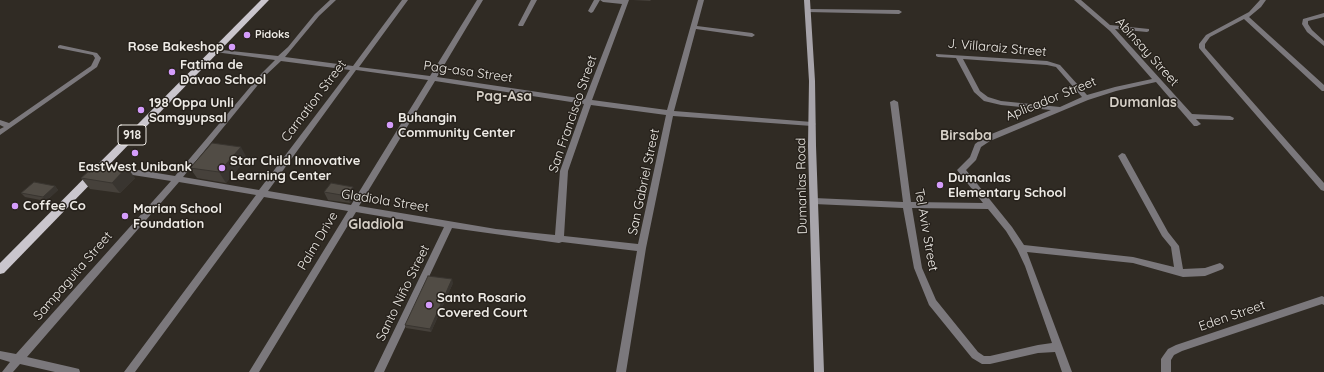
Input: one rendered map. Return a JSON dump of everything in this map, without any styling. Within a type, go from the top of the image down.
[{"type":"main road","name":"918","points":[[0,270],[265,0]]},
{"type":"main road","name":"Dumanlas Road","points":[[807,0],[812,81],[819,372]]},
{"type":"street","name":"Sampaguita Street","points":[[7,372],[177,179],[226,118],[290,48],[317,15],[333,0]]},
{"type":"street","name":"Carnation Street","points":[[129,372],[404,0]]},
{"type":"street","name":"Palm Drive","points":[[254,372],[352,208],[480,0]]},
{"type":"street","points":[[521,25],[534,0]]},
{"type":"street","points":[[591,11],[597,0]]},
{"type":"street","points":[[603,0],[626,1]]},
{"type":"street","name":"San Gabriel Street","points":[[621,372],[642,248],[670,113],[702,0]]},
{"type":"street","name":"Abinsay Street","points":[[1076,0],[1109,27],[1197,124]]},
{"type":"street","points":[[1263,0],[1255,9],[1208,36],[1202,44],[1202,48],[1324,188]]},
{"type":"street","name":"San Francisco Street","points":[[559,240],[564,171],[626,1]]},
{"type":"street","points":[[808,11],[898,12]]},
{"type":"street","points":[[1324,15],[1305,20],[1306,27],[1324,44]]},
{"type":"street","points":[[1244,16],[1324,89]]},
{"type":"street","points":[[694,27],[752,35]]},
{"type":"street","points":[[1109,27],[1147,30]]},
{"type":"street","points":[[0,132],[94,67],[98,58],[95,54],[60,47]]},
{"type":"street","name":"Pag-asa Street","points":[[215,50],[431,78],[670,113],[812,124]]},
{"type":"street","name":"J. Villaraiz Street","points":[[938,55],[1047,63],[1058,66],[1086,98]]},
{"type":"street","points":[[959,57],[977,92],[986,99],[1001,103],[1061,110]]},
{"type":"street","name":"Aplicador Street","points":[[1067,372],[1029,266],[1020,248],[1009,230],[961,170],[970,162],[978,146],[987,139],[1061,110],[1086,98],[1115,89],[1157,80]]},
{"type":"street","name":"Tel Aviv Street","points":[[894,102],[907,205],[918,268],[926,292],[932,302],[979,358],[990,360],[1038,349],[1058,347]]},
{"type":"street","points":[[1189,116],[1230,118]]},
{"type":"street","points":[[0,122],[9,126]]},
{"type":"street","points":[[1122,156],[1166,234],[1175,246],[1179,272]]},
{"type":"street","name":"Gladiola Street","points":[[101,167],[450,224],[559,240],[642,248]]},
{"type":"street","points":[[814,201],[907,205],[990,206]]},
{"type":"street","name":"Santo Niño Street","points":[[379,372],[450,224]]},
{"type":"street","points":[[1020,248],[1133,260],[1179,272],[1205,272],[1220,267]]},
{"type":"street","name":"Eden Street","points":[[1166,372],[1166,359],[1171,352],[1179,348],[1323,300]]},
{"type":"street","points":[[0,355],[75,372]]},
{"type":"building","points":[[212,143],[241,147],[219,172],[190,168]]},
{"type":"building","points":[[98,163],[127,167],[112,183],[81,178]]},
{"type":"building","points":[[34,182],[55,186],[43,197],[21,193]]},
{"type":"building","points":[[331,183],[353,187],[347,196],[324,192]]},
{"type":"building","name":"Santo Rosario Covered Court","points":[[428,276],[452,279],[430,329],[405,325]]},
{"type":"place","name":"Pidoks","points":[[247,35]]},
{"type":"place","name":"Rose Bakeshop","points":[[232,47]]},
{"type":"place","name":"Fatima de Davao School","points":[[172,72]]},
{"type":"place","name":"198 Oppa Unli Samgyupsal","points":[[141,110]]},
{"type":"place","name":"Buhangin Community Center","points":[[390,125]]},
{"type":"place","name":"EastWest Unibank","points":[[135,153]]},
{"type":"place","name":"Star Child Innovative Learning Center","points":[[222,168]]},
{"type":"place","name":"Dumanlas Elementary School","points":[[940,185]]},
{"type":"place","name":"Coffee Co","points":[[15,206]]},
{"type":"place","name":"Marian School Foundation","points":[[125,216]]},
{"type":"place","name":"Santo Rosario Covered Court","points":[[429,305]]},
{"type":"district","name":"Pag-Asa","points":[[504,97]]},
{"type":"district","name":"Dumanlas","points":[[1143,103]]},
{"type":"district","name":"Birsaba","points":[[966,136]]},
{"type":"district","name":"Gladiola","points":[[376,225]]}]
